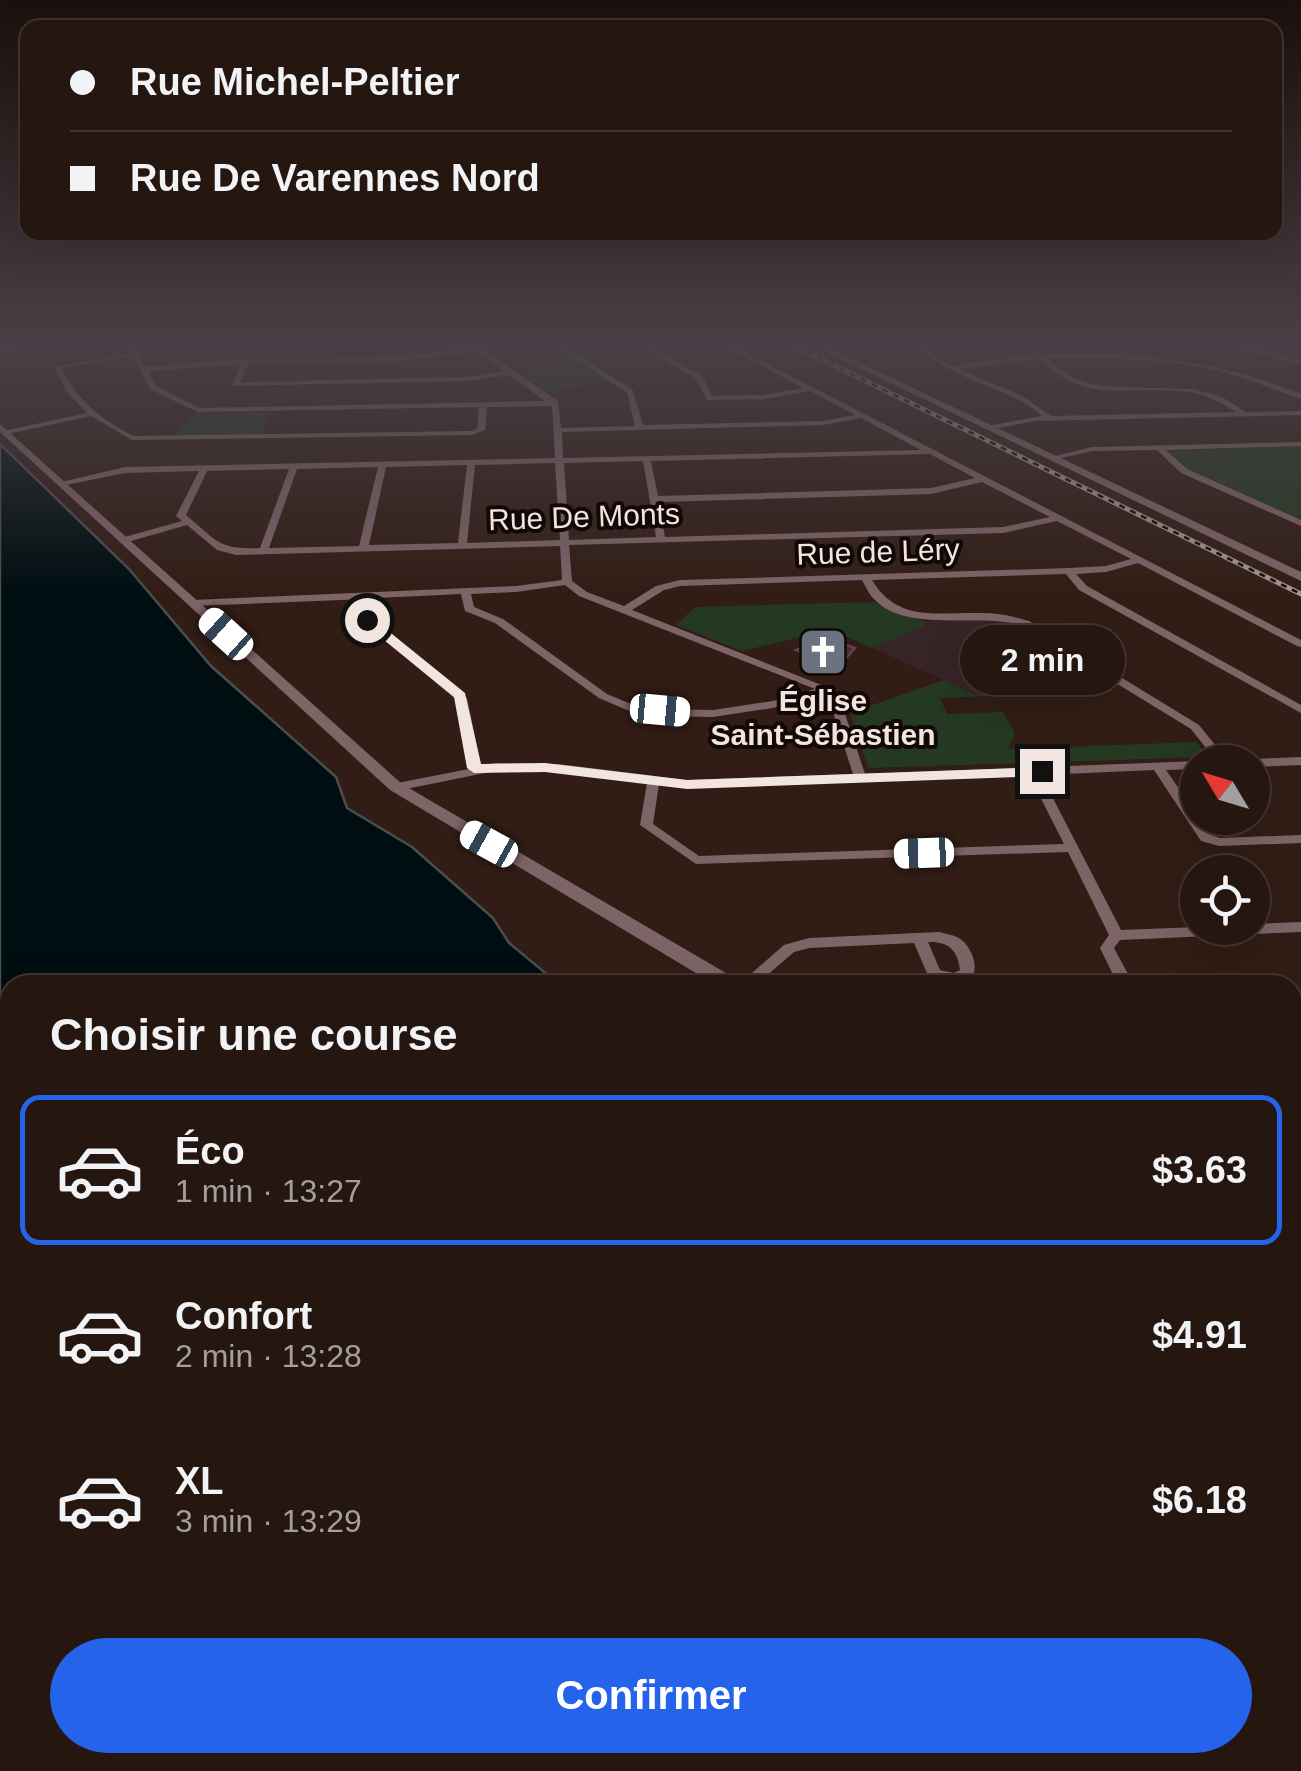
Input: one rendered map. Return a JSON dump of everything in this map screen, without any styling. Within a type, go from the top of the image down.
[{"type":"street","points":[[3,430],[396,787],[714,975]]},
{"type":"street","points":[[118,430],[132,438],[476,433],[480,430]]},
{"type":"street","points":[[567,582],[558,430],[572,430]]},
{"type":"street","points":[[888,430],[1301,644]]},
{"type":"street","points":[[993,430],[1301,577]]},
{"type":"street","points":[[1052,458],[1092,450],[1301,444]]},
{"type":"street","points":[[1160,448],[1184,471],[1301,523]]},
{"type":"street","points":[[61,482],[118,470],[931,452]]},
{"type":"street","points":[[648,460],[661,540]]},
{"type":"street","points":[[462,546],[471,464]]},
{"type":"street","points":[[363,548],[382,467]]},
{"type":"street","points":[[263,552],[294,469]]},
{"type":"street","points":[[124,540],[188,522],[181,514],[204,470]]},
{"type":"street","points":[[654,499],[931,491],[982,478]]},
{"type":"street","name":"Rue De Monts","points":[[188,522],[223,550],[263,552],[1002,530],[1057,518]]},
{"type":"street","name":"Rue de Léry","points":[[625,610],[674,584],[1069,571],[1106,569],[1138,560]]},
{"type":"street","points":[[1069,571],[1083,588],[1301,710]]},
{"type":"street","points":[[865,577],[878,600],[906,613],[946,619],[1008,617],[1025,622],[1195,727],[1209,745]]},
{"type":"street","points":[[192,603],[466,591],[567,582],[625,610],[825,690],[834,702],[860,778]]},
{"type":"street","points":[[466,591],[468,608],[498,621],[603,696],[622,704],[692,713],[746,712],[825,690]]},
{"type":"street","points":[[372,594],[368,622],[463,700],[474,768]]},
{"type":"street","points":[[1270,762],[1301,761]]},
{"type":"street","points":[[396,787],[474,768],[545,767],[653,782],[1180,766]]},
{"type":"street","points":[[1158,767],[1206,838],[1219,842],[1301,838]]},
{"type":"street","points":[[1034,772],[1116,935]]},
{"type":"street","points":[[653,782],[646,825],[696,860],[1072,848]]},
{"type":"street","points":[[1116,935],[1301,927]]},
{"type":"street","points":[[1116,935],[1107,948],[1121,975]]},
{"type":"street","points":[[758,975],[796,944],[919,938]]},
{"type":"shaded area","points":[[0,444],[129,569],[211,666],[336,777],[347,808],[412,847],[493,918],[509,943],[548,975],[0,975]]},
{"type":"shaded area","points":[[1005,620],[1073,660],[976,694],[872,648],[923,626],[924,621]]},
{"type":"green space","points":[[180,430],[263,430],[260,435],[173,436]]},
{"type":"green space","points":[[1301,446],[1301,520],[1186,469],[1169,451]]},
{"type":"green space","points":[[873,602],[924,621],[924,626],[872,648],[831,630],[742,651],[676,625],[695,607]]},
{"type":"green space","points":[[944,680],[975,694],[987,691],[989,696],[940,698],[947,714],[1003,712],[1015,733],[1008,749],[1197,742],[1199,745],[1180,745],[1180,758],[868,768],[850,713]]},
{"type":"building","name":"Église Saint-Sébastien","points":[[827,638],[855,648],[838,667],[796,650]]},
{"type":"railway","points":[[965,430],[1301,594]]},
{"type":"place","name":"Église Saint-Sébastien","points":[[823,652]]},
{"type":"route","points":[[367,620],[460,696],[474,768],[545,767],[687,784],[1042,771]]}]
